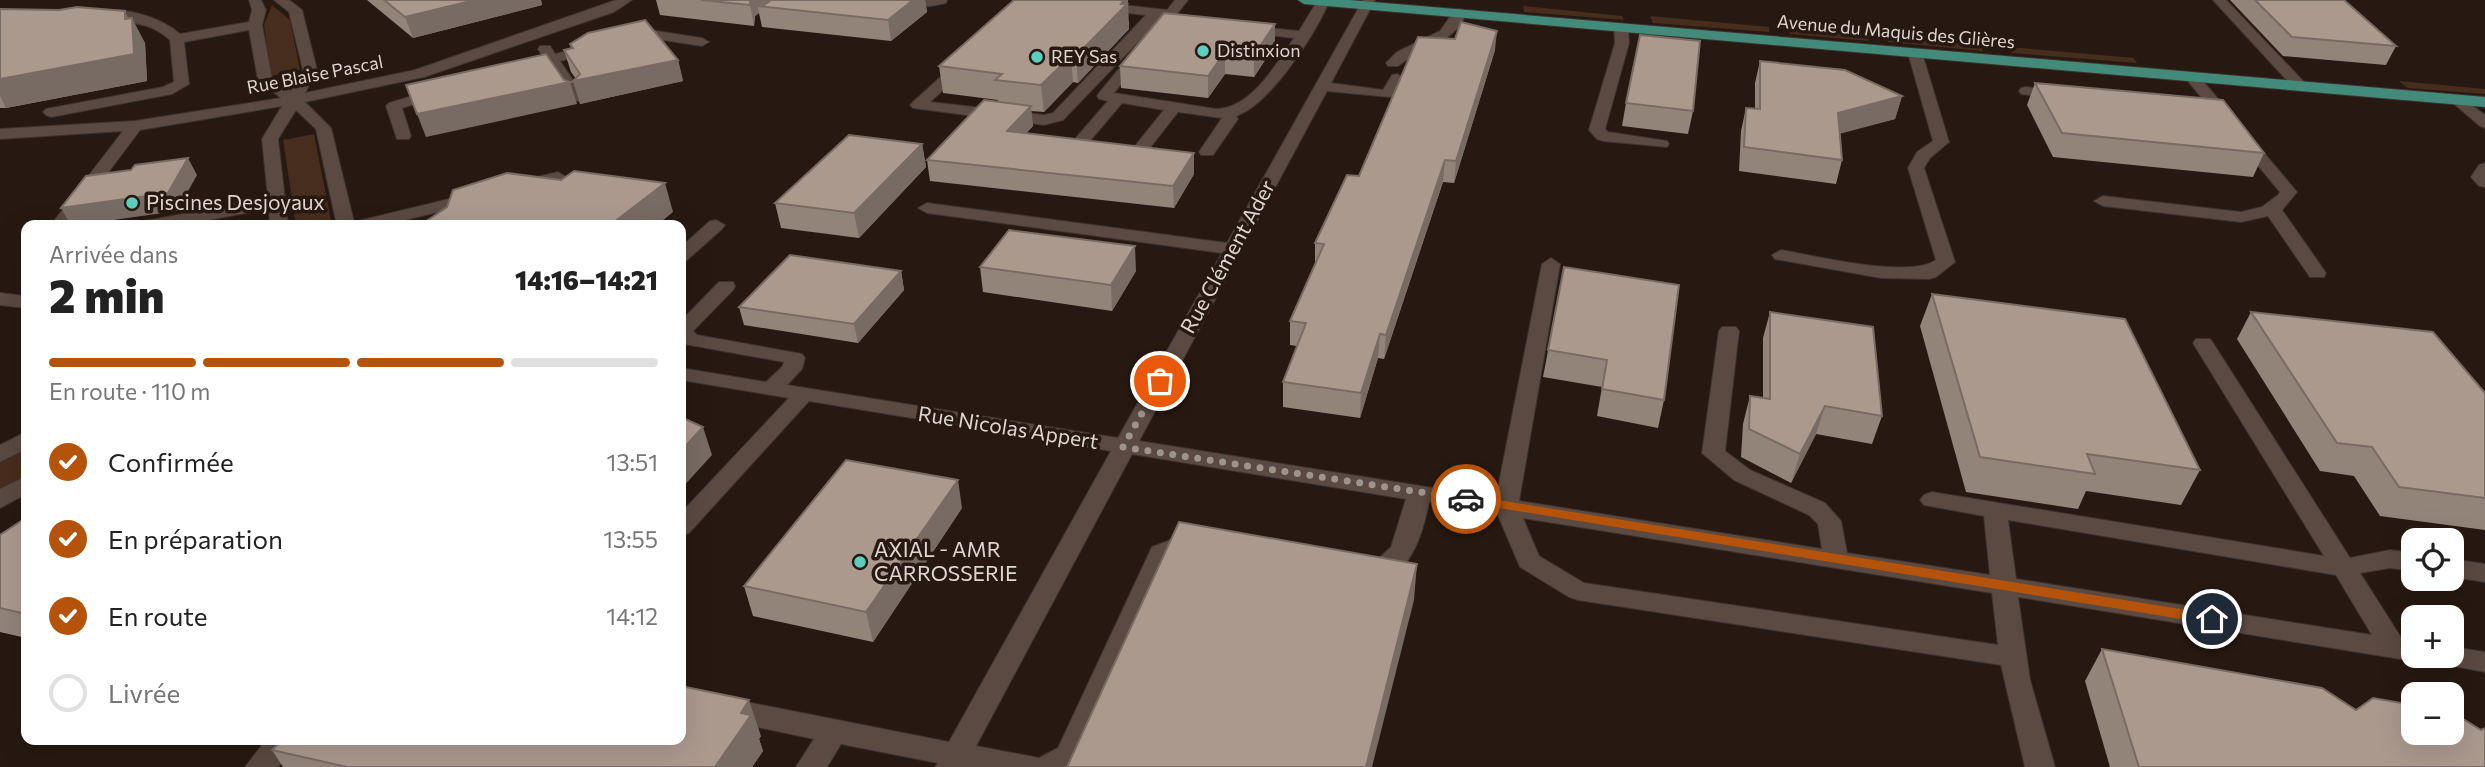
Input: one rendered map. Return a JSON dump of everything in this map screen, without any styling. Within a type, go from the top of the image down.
[{"type":"main road","name":"Avenue du Maquis des Glières","points":[[1304,0],[1367,3],[2485,102]]},
{"type":"street","points":[[255,0],[259,10],[255,25],[265,80],[294,100],[323,128],[345,220]]},
{"type":"street","points":[[278,220],[270,139],[310,70],[295,10],[280,0]]},
{"type":"street","name":"Rue Blaise Pascal","points":[[0,134],[135,126],[294,100],[419,74],[609,9],[626,0]]},
{"type":"street","points":[[895,0],[922,4],[941,0]]},
{"type":"street","points":[[1044,0],[1168,17]]},
{"type":"street","points":[[1182,0],[1104,96],[1228,114],[1243,107],[1258,94],[1324,2]]},
{"type":"street","points":[[2219,0],[2300,86]]},
{"type":"street","name":"Rue Clément Ader","points":[[953,760],[1367,3]]},
{"type":"street","points":[[1322,86],[1390,93],[1400,56],[1447,35],[1460,13]]},
{"type":"street","points":[[51,112],[167,91],[182,84],[177,39],[164,25],[128,16],[79,15]]},
{"type":"street","points":[[975,52],[918,105],[1044,120],[1058,117],[1168,17]]},
{"type":"street","points":[[177,39],[255,25]]},
{"type":"street","points":[[1621,27],[1622,43],[1597,130],[1603,136],[1661,144]]},
{"type":"street","points":[[1234,28],[1302,35]]},
{"type":"street","points":[[512,70],[650,34],[702,42]]},
{"type":"street","points":[[526,37],[542,44],[578,98]]},
{"type":"street","points":[[1781,256],[1881,272],[1929,273],[1945,262],[1916,168],[1923,155],[1941,142],[1916,53]]},
{"type":"street","points":[[2103,201],[2241,217],[2260,215],[2281,206],[2289,192],[2192,76]]},
{"type":"street","points":[[403,136],[394,106],[459,86]]},
{"type":"street","points":[[2026,91],[2079,97]]},
{"type":"street","points":[[1083,139],[1117,100]]},
{"type":"street","points":[[2458,100],[2485,123]]},
{"type":"street","points":[[1143,146],[1174,108]]},
{"type":"street","points":[[2197,109],[2224,111]]},
{"type":"street","points":[[1207,152],[1230,119],[1228,114]]},
{"type":"street","points":[[64,220],[135,126]]},
{"type":"street","points":[[2485,168],[2479,177],[2485,182]]},
{"type":"street","points":[[382,220],[558,177]]},
{"type":"street","points":[[178,220],[276,202]]},
{"type":"street","points":[[927,208],[1233,249]]},
{"type":"street","points":[[2272,209],[2317,273]]},
{"type":"street","points":[[686,252],[716,225]]},
{"type":"street","points":[[1551,264],[1506,506],[1529,561],[1578,591],[2013,657]]},
{"type":"street","points":[[686,327],[726,286]]},
{"type":"street","points":[[0,299],[21,301]]},
{"type":"street","points":[[1729,331],[1713,453],[1742,475],[1817,509],[1829,521],[1836,558]]},
{"type":"street","points":[[686,336],[691,340],[795,358],[792,369],[771,388]]},
{"type":"street","points":[[2203,343],[2344,568],[2401,645]]},
{"type":"street","name":"Rue Nicolas Appert","points":[[686,374],[1123,447],[2401,649]]},
{"type":"street","points":[[686,522],[804,394]]},
{"type":"street","points":[[0,455],[21,442]]},
{"type":"street","points":[[0,500],[21,486]]},
{"type":"street","points":[[1343,573],[1369,579],[1391,567],[1410,537],[1419,492]]},
{"type":"street","points":[[1932,500],[2344,568],[2390,559],[2401,560]]},
{"type":"street","points":[[1995,511],[2013,657],[2040,767]]},
{"type":"street","points":[[1049,767],[1069,756],[1161,553],[1190,540],[1216,546]]},
{"type":"street","points":[[2464,570],[2485,573]]},
{"type":"street","points":[[2464,659],[2485,662]]},
{"type":"street","points":[[686,702],[834,732],[953,760],[1029,767]]},
{"type":"street","points":[[811,767],[834,732]]},
{"type":"street","points":[[260,767],[280,745]]},
{"type":"shaded area","points":[[272,5],[290,20],[300,70],[271,76],[264,25]]},
{"type":"shaded area","points":[[1523,6],[1622,16],[1624,20],[1524,12]]},
{"type":"shaded area","points":[[1650,16],[1769,27],[1769,32],[1653,23]]},
{"type":"shaded area","points":[[1788,28],[1867,35],[1869,41],[1790,34]]},
{"type":"shaded area","points":[[1885,36],[1981,46],[1983,51],[1888,42]]},
{"type":"shaded area","points":[[2010,47],[2134,58],[2137,63],[2011,53]]},
{"type":"shaded area","points":[[2399,81],[2485,89],[2485,94],[2408,88]]},
{"type":"shaded area","points":[[314,134],[331,220],[295,220],[283,140]]},
{"type":"shaded area","points":[[21,449],[21,479],[0,493],[0,463]]},
{"type":"building","points":[[384,0],[475,0],[405,17]]},
{"type":"building","points":[[701,0],[750,0],[750,5]]},
{"type":"building","points":[[771,0],[913,0],[888,20],[758,6]]},
{"type":"building","points":[[1014,0],[1124,0],[1121,4],[1127,4],[1076,56],[1071,56],[1041,85],[995,80],[1002,74],[939,66]]},
{"type":"building","points":[[2255,0],[2344,0],[2396,46],[2292,37]]},
{"type":"building","points":[[77,7],[125,11],[125,19],[132,18],[134,54],[0,79],[0,9],[59,10]]},
{"type":"building","points":[[1164,13],[1275,24],[1254,55],[1225,52],[1208,76],[1120,66]]},
{"type":"building","points":[[645,20],[678,60],[573,81],[580,74],[564,50],[573,48],[570,44],[588,33]]},
{"type":"building","points":[[1461,22],[1497,31],[1456,161],[1445,160],[1386,335],[1380,334],[1361,393],[1283,382],[1306,323],[1290,321],[1324,244],[1315,243],[1347,175],[1359,176],[1418,37],[1455,39]]},
{"type":"building","points":[[1640,35],[1700,41],[1693,111],[1626,103]]},
{"type":"building","points":[[546,54],[564,80],[570,82],[417,114],[406,85]]},
{"type":"building","points":[[1760,61],[1845,70],[1902,96],[1838,113],[1842,160],[1744,147],[1746,108],[1760,109]]},
{"type":"building","points":[[2035,83],[2223,100],[2264,153],[2062,133]]},
{"type":"building","points":[[984,100],[1031,106],[1007,131],[1194,153],[1173,186],[927,160]]},
{"type":"building","points":[[849,135],[922,144],[854,213],[775,203]]},
{"type":"building","points":[[188,158],[168,193],[61,208],[86,176],[131,170],[135,165]]},
{"type":"building","points":[[574,171],[665,183],[617,220],[428,220],[447,207],[453,190],[507,173],[561,180]]},
{"type":"building","points":[[1009,230],[1135,246],[1111,285],[980,267]]},
{"type":"building","points":[[790,255],[901,271],[854,324],[739,307]]},
{"type":"building","points":[[1564,267],[1679,285],[1664,400],[1602,389],[1607,360],[1548,350]]},
{"type":"building","points":[[1932,294],[2125,319],[2200,470],[2087,454],[2095,474],[1980,457]]},
{"type":"building","points":[[1770,312],[1873,327],[1882,416],[1825,406],[1800,454],[1749,429],[1750,396],[1770,399]]},
{"type":"building","points":[[2251,312],[2433,332],[2485,393],[2485,498],[2399,487],[2372,447],[2337,443]]},
{"type":"building","points":[[686,419],[703,427],[686,446]]},
{"type":"building","name":"AXIAL - AMR CARROSSERIE","points":[[846,460],[958,480],[866,612],[744,586]]},
{"type":"building","points":[[21,521],[21,613],[0,608],[0,535]]},
{"type":"building","points":[[1179,522],[1417,564],[1366,767],[1067,767]]},
{"type":"building","points":[[2102,649],[2322,688],[2356,710],[2373,698],[2401,703],[2401,745],[2464,745],[2464,719],[2481,730],[2485,728],[2485,767],[2139,767]]},
{"type":"building","points":[[686,687],[749,700],[741,713],[751,715],[715,767],[347,767],[272,750],[277,745],[686,745]]},
{"type":"way so far","points":[[1160,381],[1123,447],[1466,499]]},
{"type":"place","name":"Distinxion","points":[[1203,51]]},
{"type":"place","name":"REY Sas","points":[[1037,57]]},
{"type":"place","name":"Piscines Desjoyaux","points":[[132,203]]},
{"type":"place","name":"AXIAL - AMR CARROSSERIE","points":[[860,562]]},
{"type":"route","points":[[1466,499],[2212,619]]}]
